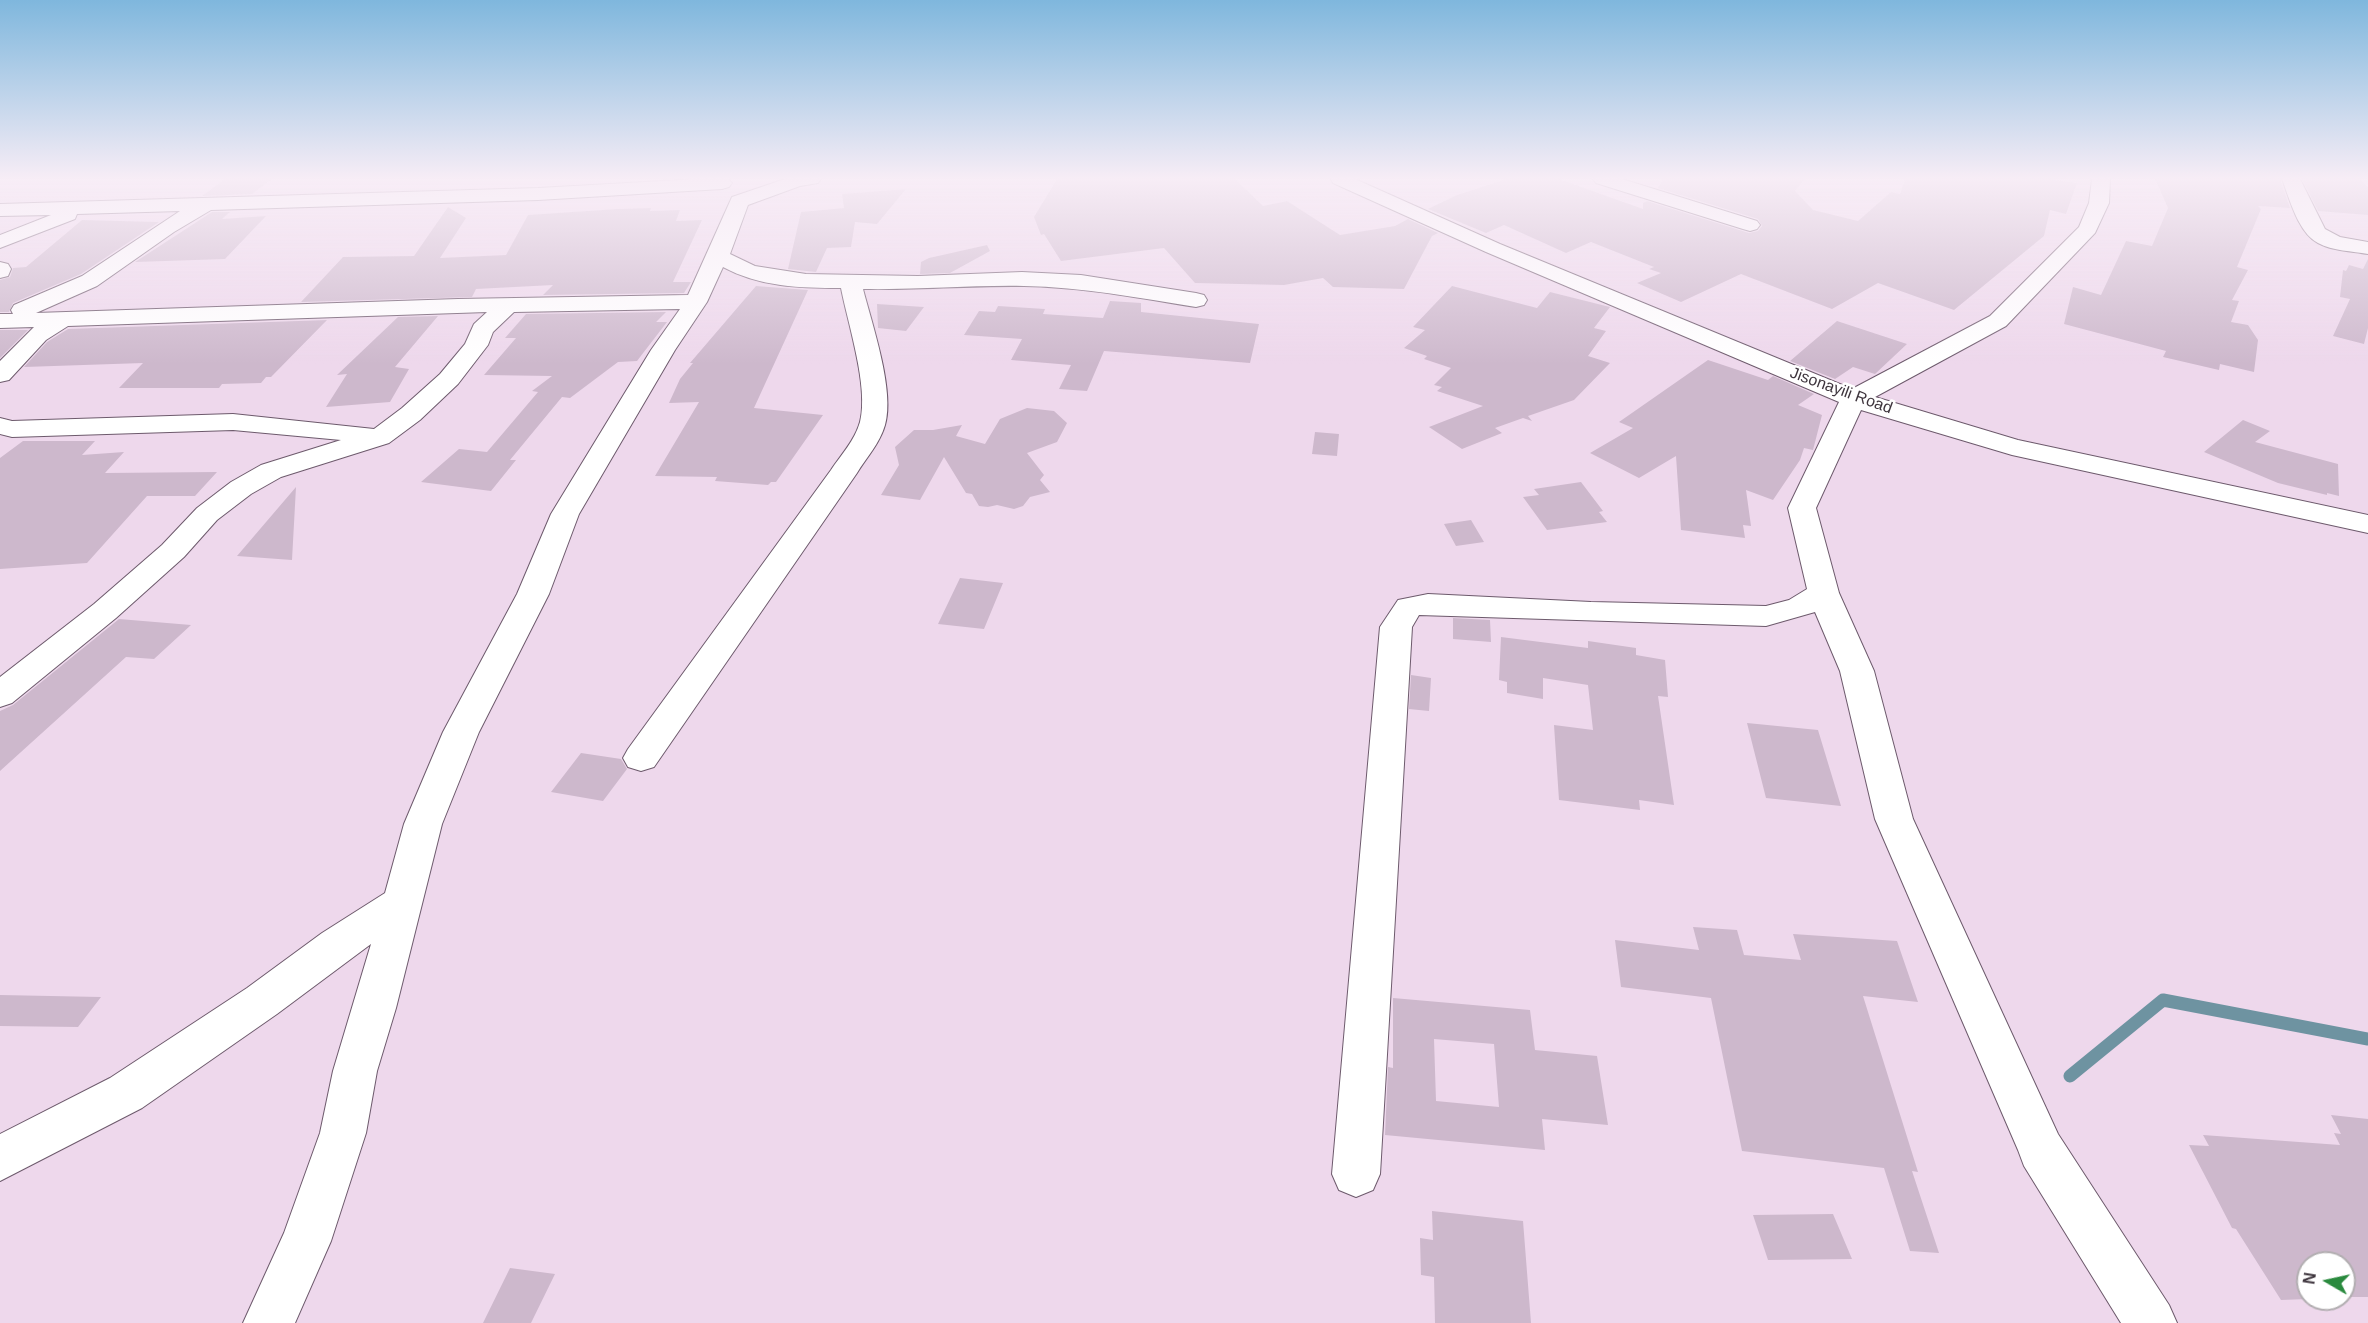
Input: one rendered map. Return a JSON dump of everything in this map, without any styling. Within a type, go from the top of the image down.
[{"type":"street","points":[[0,319],[65,295],[108,270],[147,241]]},
{"type":"street","points":[[269,1323],[306,1241],[343,1132],[355,1071],[375,1008],[400,904],[423,824],[457,742],[533,594],[565,514],[663,350],[696,302],[718,256],[720,241]]},
{"type":"street","name":"Jisonayili Road","points":[[1477,241],[1853,399],[2012,447],[2368,524]]},
{"type":"street","points":[[2077,241],[1998,321],[1853,399],[1802,508],[1822,593],[1857,670],[1894,819],[2041,1150],[2151,1323]]},
{"type":"street","points":[[2331,241],[2368,248]]},
{"type":"street","points":[[718,256],[747,271],[769,277],[806,282],[1022,279],[1069,281],[1196,300]]},
{"type":"street","points":[[641,758],[843,473],[868,432],[874,417],[873,387],[851,283]]},
{"type":"street","points":[[0,319],[696,302]]},
{"type":"street","points":[[0,695],[105,611],[172,551],[207,513],[240,488],[271,471],[380,437],[411,414],[449,379],[476,345],[482,329],[507,306]]},
{"type":"street","points":[[0,375],[38,334],[62,319]]},
{"type":"street","points":[[0,426],[12,429],[233,423],[380,437]]},
{"type":"street","points":[[1356,1174],[1396,627],[1409,607],[1428,604],[1591,612],[1766,616],[1799,608],[1822,593]]},
{"type":"street","points":[[0,1158],[126,1093],[262,1001],[337,945],[400,904]]},
{"type":"building","points":[[57,241],[131,241],[81,274],[13,303],[9,312],[0,312],[0,280],[10,277],[13,268],[26,267]]},
{"type":"building","points":[[168,241],[242,241],[225,259],[135,262]]},
{"type":"building","points":[[425,241],[451,241],[440,258],[506,255],[514,241],[692,241],[673,282],[691,282],[684,293],[543,295],[553,285],[476,289],[472,297],[301,302],[343,257],[414,256]]},
{"type":"building","points":[[794,241],[852,241],[851,247],[827,248],[816,272],[788,269]]},
{"type":"building","points":[[1048,241],[1429,241],[1404,289],[1333,287],[1323,278],[1284,285],[1195,283],[1164,248],[1061,261]]},
{"type":"building","points":[[1539,241],[2038,241],[1954,310],[1878,283],[1832,309],[1741,274],[1681,302],[1637,283],[1661,273],[1649,269],[1654,267],[1591,242],[1566,253]]},
{"type":"building","points":[[2126,241],[2152,246],[2154,241],[2248,241],[2237,267],[2248,270],[2232,300],[2239,301],[2231,322],[2248,325],[2258,340],[2254,372],[2220,364],[2219,370],[2163,357],[2166,351],[2064,324],[2073,287],[2101,295]]},
{"type":"building","points":[[987,245],[990,251],[950,273],[920,274],[921,262],[929,258]]},
{"type":"building","points":[[2368,259],[2368,328],[2364,344],[2333,336],[2350,299],[2340,297],[2343,270],[2346,271],[2349,265],[2363,269]]},
{"type":"building","points":[[756,286],[808,290],[754,408],[823,415],[776,482],[768,485],[715,481],[717,477],[655,476],[699,402],[669,403],[680,379],[693,363],[690,363]]},
{"type":"building","points":[[1452,286],[1537,308],[1550,292],[1610,307],[1594,328],[1606,331],[1588,356],[1610,363],[1574,400],[1528,416],[1532,421],[1523,418],[1495,428],[1502,433],[1462,449],[1429,427],[1483,406],[1437,391],[1442,387],[1434,385],[1451,368],[1424,359],[1427,356],[1404,348],[1425,330],[1413,327]]},
{"type":"building","points":[[1110,301],[1141,303],[1141,312],[1259,324],[1250,363],[1104,351],[1087,391],[1059,389],[1071,365],[1011,360],[1022,339],[964,335],[979,311],[995,312],[998,306],[1045,309],[1043,314],[1103,318]]},
{"type":"building","points":[[877,304],[924,307],[906,331],[878,328]]},
{"type":"building","points":[[666,312],[656,322],[667,322],[637,361],[618,362],[570,398],[562,397],[510,460],[516,460],[491,491],[421,482],[459,449],[487,452],[538,392],[532,391],[552,376],[484,375],[516,338],[505,338],[526,314]]},
{"type":"building","points":[[438,316],[395,367],[409,369],[390,402],[326,407],[347,374],[337,375],[398,317]]},
{"type":"building","points":[[327,320],[271,377],[266,377],[261,383],[222,384],[219,388],[119,388],[143,363],[24,367],[47,342],[68,329]]},
{"type":"building","points":[[1837,321],[1907,344],[1875,374],[1853,367],[1835,379],[1790,361]]},
{"type":"building","points":[[0,330],[28,330],[0,358]]},
{"type":"building","points":[[1708,360],[1768,380],[1773,376],[1814,394],[1798,405],[1822,415],[1813,450],[1804,448],[1800,460],[1773,500],[1746,490],[1751,526],[1743,525],[1745,538],[1681,530],[1676,456],[1639,478],[1590,453],[1633,428],[1619,422]]},
{"type":"building","points":[[1027,408],[1054,411],[1067,423],[1057,442],[1027,453],[1044,475],[1040,480],[1050,492],[1030,497],[1023,506],[1014,509],[997,505],[979,506],[972,494],[966,493],[944,457],[920,500],[881,495],[899,465],[895,447],[914,430],[933,430],[962,425],[956,436],[985,444],[1000,419]]},
{"type":"building","points":[[2243,420],[2270,431],[2255,442],[2338,464],[2339,496],[2278,483],[2204,452]]},
{"type":"building","points":[[1315,432],[1339,434],[1337,456],[1312,454]]},
{"type":"building","points":[[23,441],[95,441],[82,455],[124,452],[105,473],[217,472],[195,496],[147,496],[87,563],[0,569],[0,458]]},
{"type":"building","points":[[1581,482],[1603,511],[1599,512],[1607,522],[1547,530],[1523,497],[1539,495],[1534,489]]},
{"type":"building","points":[[296,487],[292,560],[237,556]]},
{"type":"building","points":[[1471,520],[1484,542],[1456,546],[1444,524]]},
{"type":"building","points":[[960,578],[1003,583],[984,629],[938,624]]},
{"type":"building","points":[[1453,618],[1490,620],[1491,642],[1453,639]]},
{"type":"building","points":[[119,619],[191,625],[154,659],[126,657],[0,771],[0,711],[13,705]]},
{"type":"building","points":[[1501,637],[1588,648],[1588,641],[1636,648],[1636,655],[1665,660],[1668,697],[1658,696],[1674,805],[1639,800],[1640,810],[1559,800],[1554,725],[1593,730],[1588,685],[1543,678],[1543,699],[1507,693],[1507,682],[1499,680]]},
{"type":"building","points":[[1411,675],[1431,678],[1429,711],[1409,709]]},
{"type":"building","points":[[1747,723],[1818,730],[1841,806],[1766,798]]},
{"type":"building","points":[[581,753],[621,759],[627,769],[603,801],[551,792]]},
{"type":"building","points":[[1693,927],[1737,930],[1744,955],[1801,960],[1793,934],[1897,941],[1918,1002],[1863,996],[1918,1172],[1912,1171],[1939,1253],[1910,1251],[1884,1168],[1742,1151],[1711,998],[1621,987],[1615,940],[1699,950]]},
{"type":"building","points":[[0,995],[101,997],[78,1027],[0,1026]]},
{"type":"building","points":[[1393,998],[1530,1010],[1535,1050],[1597,1056],[1608,1125],[1542,1119],[1545,1150],[1385,1135],[1388,1067],[1393,1068]],"holes":[[[1434,1039],[1494,1044],[1499,1107],[1436,1101]]]},
{"type":"building","points":[[2331,1115],[2368,1119],[2368,1297],[2356,1297],[2356,1251],[2296,1251],[2296,1299],[2281,1300],[2236,1229],[2232,1228],[2189,1145],[2209,1146],[2203,1135],[2340,1145],[2334,1133],[2341,1134]]},
{"type":"building","points":[[1432,1211],[1523,1221],[1531,1323],[1435,1323],[1434,1277],[1421,1275],[1420,1238],[1433,1240]]},
{"type":"building","points":[[1833,1214],[1852,1259],[1768,1260],[1753,1215]]},
{"type":"building","points":[[510,1268],[555,1274],[531,1323],[483,1323]]},
{"type":"waterway","points":[[2070,1076],[2163,1000],[2368,1039]]}]
